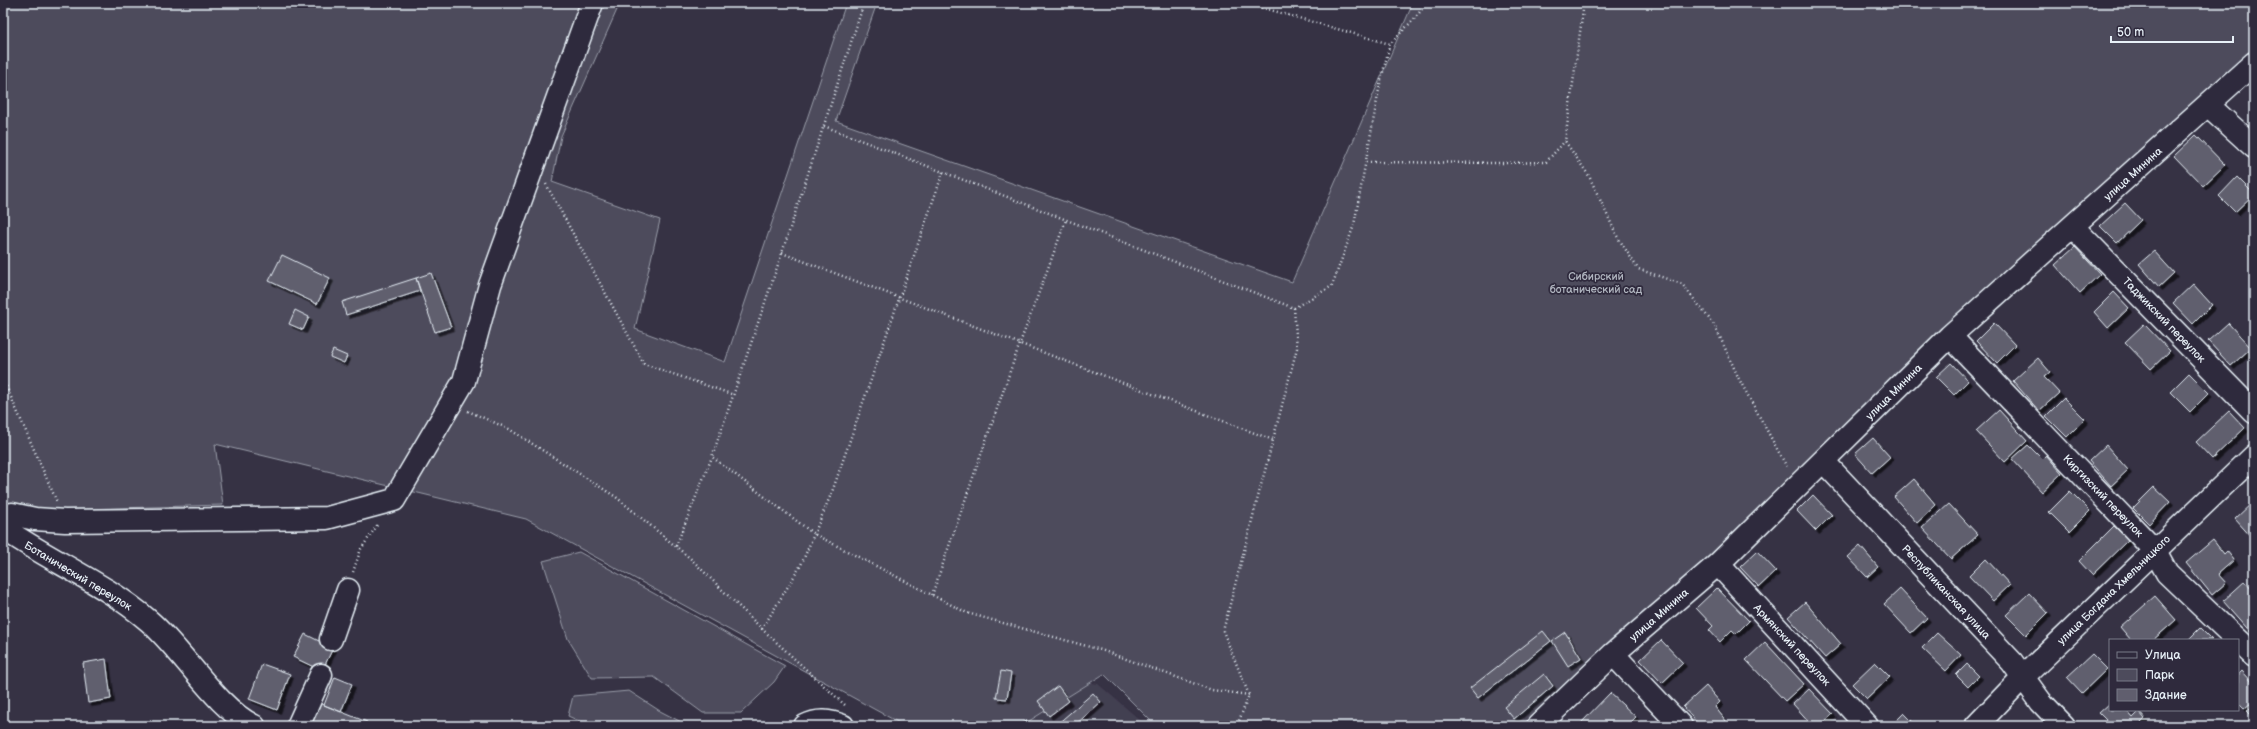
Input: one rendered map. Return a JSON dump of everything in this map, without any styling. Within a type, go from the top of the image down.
[{"type":"street","points":[[3,517],[12,514],[65,521],[327,518],[394,500],[464,381],[490,285],[592,3]]},
{"type":"street","name":"улица Минина","points":[[1538,726],[1613,654],[1718,564],[1950,336],[2209,106],[2254,63]]},
{"type":"street","points":[[2209,106],[2254,147]]},
{"type":"street","name":"Таджикский переулок","points":[[2073,227],[2254,412]]},
{"type":"street","name":"Киргизский переулок","points":[[1950,336],[2155,551],[2167,573],[2236,639]]},
{"type":"street","name":"улица Богдана Хмельницкого","points":[[1976,726],[2023,677],[2254,456]]},
{"type":"street","name":"Республиканская улица","points":[[1823,461],[2012,662],[2041,702],[2064,726]]},
{"type":"street","name":"Ботанический переулок","points":[[3,528],[24,543],[121,599],[148,620],[167,638],[233,712],[254,726]]},
{"type":"street","name":"Армянский переулок","points":[[1718,564],[1867,726]]},
{"type":"street","points":[[330,639],[348,590]]},
{"type":"street","name":"Киргизский переулок","points":[[2239,642],[2254,656]]},
{"type":"street","points":[[1613,654],[1681,726]]},
{"type":"street","points":[[298,726],[321,675]]},
{"type":"street","points":[[805,726],[812,722],[830,721],[845,716]]},
{"type":"path","points":[[3,14],[7,3]]},
{"type":"path","points":[[676,546],[712,457],[734,395],[864,3]]},
{"type":"path","points":[[1246,3],[1390,44]]},
{"type":"path","points":[[1294,308],[1332,286],[1354,225],[1390,44],[1416,18],[1427,3]]},
{"type":"path","points":[[1366,162],[1502,164],[1546,162],[1565,141],[1584,3]]},
{"type":"path","points":[[824,126],[1294,308]]},
{"type":"path","points":[[1565,141],[1589,176],[1617,236],[1638,269],[1682,284],[1715,326],[1742,386],[1785,464],[1799,484]]},
{"type":"path","points":[[534,163],[644,364],[734,395]]},
{"type":"path","points":[[762,629],[801,565],[832,492],[943,172]]},
{"type":"path","points":[[932,595],[1020,343],[1066,220]]},
{"type":"path","points":[[782,253],[1273,440]]},
{"type":"path","points":[[1237,726],[1249,695],[1223,631],[1297,348],[1294,308]]},
{"type":"path","points":[[3,379],[65,521]]},
{"type":"path","points":[[452,403],[509,429],[616,497],[676,546],[762,629],[845,716]]},
{"type":"path","points":[[712,457],[814,534],[967,613],[1101,650],[1212,690],[1249,695]]},
{"type":"path","points":[[348,590],[361,549],[394,500]]},
{"type":"shaded area","points":[[996,667],[1098,684],[1147,726],[1003,726]]},
{"type":"green space","name":"Сибирский ботанический сад","points":[[3,3],[620,3],[561,136],[552,182],[660,220],[635,329],[725,362],[846,3],[877,3],[836,121],[1292,282],[1413,3],[2254,3],[2254,54],[1714,560],[1531,726],[1217,726],[1206,721],[1172,726],[1156,726],[1104,674],[1021,726],[905,726],[526,519],[215,444],[223,505],[46,510],[5,502],[3,500]]},
{"type":"green space","points":[[579,552],[785,666],[774,682],[741,713],[703,713],[654,677],[592,678],[568,639],[543,561]]},
{"type":"green space","points":[[629,691],[660,711],[689,726],[590,726],[568,716],[573,696]]},
{"type":"building","points":[[2196,135],[2225,165],[2203,186],[2174,156]]},
{"type":"building","points":[[2237,177],[2254,194],[2235,212],[2219,196]]},
{"type":"building","points":[[2125,203],[2141,220],[2117,243],[2100,226]]},
{"type":"building","points":[[2075,247],[2100,274],[2080,293],[2055,265]]},
{"type":"building","points":[[2154,251],[2174,273],[2159,287],[2139,264]]},
{"type":"building","points":[[282,255],[330,278],[317,304],[269,281]]},
{"type":"building","points":[[431,273],[451,327],[435,332],[416,278]]},
{"type":"building","points":[[416,278],[420,291],[346,315],[342,302]]},
{"type":"building","points":[[2193,284],[2212,305],[2193,324],[2173,303]]},
{"type":"building","points":[[2114,292],[2129,308],[2108,328],[2094,312]]},
{"type":"building","points":[[295,310],[309,317],[303,330],[289,324]]},
{"type":"building","points":[[1994,323],[2015,345],[1997,363],[1976,341]]},
{"type":"building","points":[[2228,323],[2251,348],[2231,366],[2208,341]]},
{"type":"building","points":[[2144,324],[2170,351],[2151,369],[2125,342]]},
{"type":"building","points":[[333,350],[347,356],[344,363],[330,357]]},
{"type":"building","points":[[2038,358],[2050,372],[2044,377],[2059,393],[2039,411],[2013,381]]},
{"type":"building","points":[[1951,363],[1968,381],[1954,395],[1936,377]]},
{"type":"building","points":[[2189,373],[2209,393],[2190,412],[2170,392]]},
{"type":"building","points":[[2064,398],[2085,419],[2067,437],[2046,416]]},
{"type":"building","points":[[1999,410],[2027,441],[2005,462],[1976,431]]},
{"type":"building","points":[[2229,411],[2245,428],[2212,459],[2196,442]]},
{"type":"building","points":[[1873,438],[1890,457],[1872,473],[1855,454]]},
{"type":"building","points":[[2028,445],[2042,459],[2046,455],[2062,473],[2042,492],[2012,459]]},
{"type":"building","points":[[2106,445],[2128,470],[2111,486],[2089,461]]},
{"type":"building","points":[[1914,479],[1936,505],[1917,523],[1894,497]]},
{"type":"building","points":[[2154,487],[2170,502],[2149,524],[2133,508]]},
{"type":"building","points":[[2070,491],[2090,511],[2069,532],[2049,512]]},
{"type":"building","points":[[1813,495],[1832,515],[1816,531],[1797,511]]},
{"type":"building","points":[[2254,501],[2254,540],[2235,519]]},
{"type":"building","points":[[1949,504],[1978,535],[1951,559],[1922,528]]},
{"type":"building","points":[[2114,526],[2128,540],[2092,575],[2079,561]]},
{"type":"building","points":[[2213,540],[2224,554],[2227,551],[2234,560],[2218,574],[2226,583],[2212,595],[2186,563]]},
{"type":"building","points":[[1860,546],[1878,567],[1867,577],[1848,557]]},
{"type":"building","points":[[1757,551],[1776,571],[1759,587],[1740,567]]},
{"type":"building","points":[[1986,559],[2010,585],[1993,601],[1969,576]]},
{"type":"building","points":[[2245,581],[2254,591],[2254,636],[2223,601]]},
{"type":"building","points":[[1717,588],[1749,621],[1736,634],[1732,630],[1720,642],[1709,630],[1713,626],[1696,608]]},
{"type":"building","points":[[1900,589],[1927,618],[1911,633],[1884,604]]},
{"type":"building","points":[[2029,593],[2048,613],[2026,635],[2006,615]]},
{"type":"building","points":[[2155,596],[2176,620],[2154,639],[2130,639],[2120,627]]},
{"type":"building","points":[[1805,602],[1841,644],[1825,658],[1788,617]]},
{"type":"building","points":[[2200,628],[2211,639],[2189,639]]},
{"type":"building","points":[[1543,631],[1551,641],[1478,698],[1470,688]]},
{"type":"building","points":[[1565,632],[1581,658],[1568,666],[1552,641]]},
{"type":"building","points":[[1937,633],[1961,655],[1946,671],[1922,648]]},
{"type":"building","points":[[305,634],[333,648],[322,671],[293,657]]},
{"type":"building","points":[[1661,640],[1683,663],[1662,683],[1640,660]]},
{"type":"building","points":[[1765,642],[1804,684],[1785,701],[1746,660]]},
{"type":"building","points":[[2092,654],[2107,669],[2082,693],[2067,677]]},
{"type":"building","points":[[106,659],[111,699],[88,703],[83,663]]},
{"type":"building","points":[[1875,662],[1890,677],[1867,699],[1852,684]]},
{"type":"building","points":[[262,664],[290,674],[277,710],[249,699]]},
{"type":"building","points":[[1967,664],[1979,676],[1968,687],[1956,675]]},
{"type":"building","points":[[1001,671],[1011,673],[1007,699],[996,698]]},
{"type":"building","points":[[2241,671],[2254,685],[2254,700],[2244,709],[2239,704],[2239,673]]},
{"type":"building","points":[[1544,674],[1553,686],[1514,719],[1504,707]]},
{"type":"building","points":[[335,677],[352,684],[341,712],[324,705]]},
{"type":"building","points":[[1058,686],[1069,701],[1049,716],[1038,701]]},
{"type":"building","points":[[1706,686],[1720,702],[1715,707],[1730,726],[1700,726],[1683,707]]},
{"type":"building","points":[[1809,689],[1833,714],[1820,726],[1813,726],[1793,704]]},
{"type":"building","points":[[1093,693],[1101,702],[1074,726],[1055,726]]},
{"type":"building","points":[[1610,693],[1636,717],[1627,726],[1581,726],[1580,724]]},
{"type":"building","points":[[314,701],[367,722],[365,726],[319,726],[306,721]]},
{"type":"building","points":[[2109,704],[2109,711],[2127,711],[2133,718],[2139,712],[2145,719],[2138,726],[2112,726],[2099,713]]},
{"type":"building","points":[[2254,704],[2254,718],[2247,711]]},
{"type":"building","points":[[1904,713],[1917,726],[1891,726]]},
{"type":"building","points":[[1026,721],[1030,726],[1019,726]]}]
